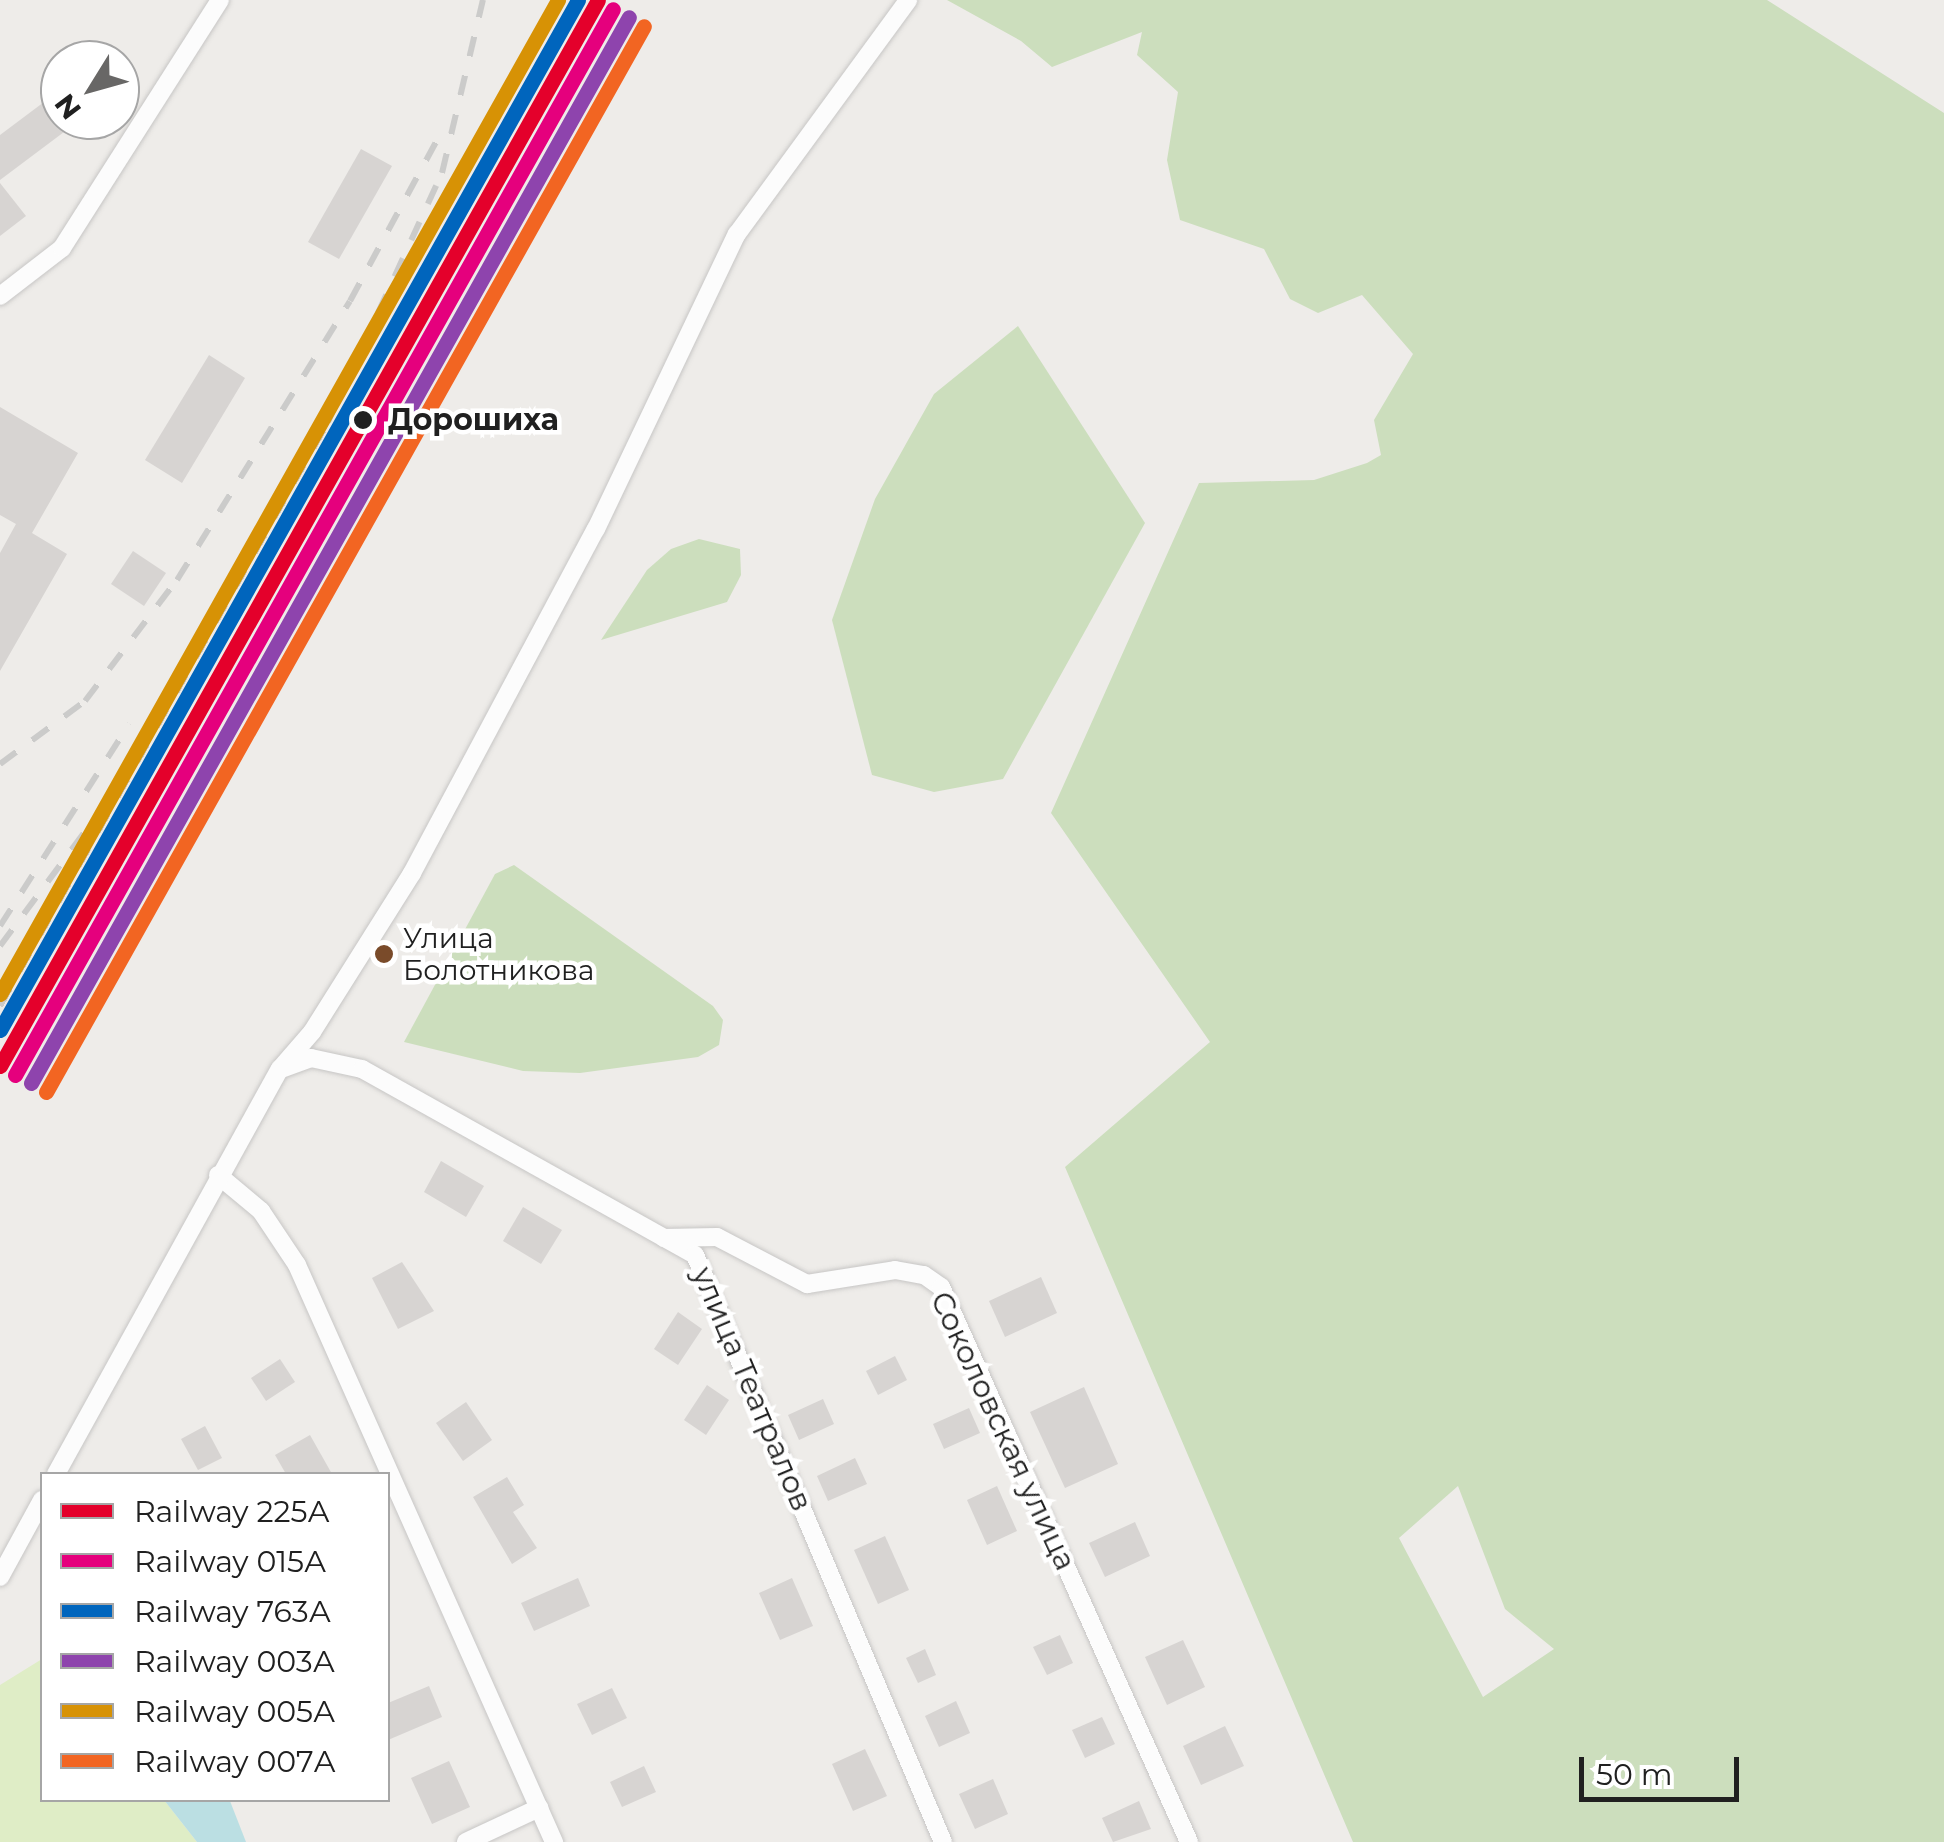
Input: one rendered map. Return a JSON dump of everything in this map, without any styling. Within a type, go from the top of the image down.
[{"type":"street","points":[[0,296],[62,248],[220,0]]},
{"type":"street","points":[[57,1472],[280,1069],[312,1032],[412,873],[596,529],[738,234],[908,0]]},
{"type":"street","name":"улица Театралов","points":[[280,1069],[311,1058],[362,1069],[695,1255],[943,1842]]},
{"type":"street","points":[[218,1175],[261,1211],[297,1265],[389,1472]]},
{"type":"street","name":"Соколовская улица","points":[[664,1238],[717,1237],[807,1284],[896,1270],[924,1275],[941,1287],[1189,1842]]},
{"type":"street","points":[[390,1474],[554,1842]]},
{"type":"street","points":[[0,1577],[40,1504]]},
{"type":"street","points":[[466,1842],[539,1808]]},
{"type":"green space","points":[[947,0],[1767,0],[1944,113],[1944,1842],[1353,1842],[1065,1167],[1210,1042],[1051,813],[1199,483],[1314,480],[1381,455],[1374,420],[1413,354],[1362,295],[1318,313],[1290,299],[1264,249],[1180,220],[1167,160],[1178,92],[1137,55],[1142,32],[1052,67],[1021,41]],"holes":[[[1458,1486],[1505,1609],[1554,1649],[1483,1697],[1399,1538]]]},
{"type":"green space","points":[[1018,326],[1145,523],[1003,779],[934,792],[872,775],[832,620],[875,499],[934,394]]},
{"type":"green space","points":[[699,539],[740,549],[741,575],[727,602],[601,640],[647,570],[671,549]]},
{"type":"green space","points":[[514,865],[713,1006],[723,1020],[719,1045],[698,1057],[580,1073],[523,1071],[404,1042],[495,874]]},
{"type":"green space","points":[[40,1660],[40,1802],[166,1802],[197,1842],[0,1842],[0,1685]]},
{"type":"water","points":[[166,1802],[230,1802],[246,1842],[197,1842]]},
{"type":"building","points":[[40,105],[40,140],[53,140],[0,180],[0,135]]},
{"type":"building","points":[[361,149],[392,166],[339,259],[308,242]]},
{"type":"building","points":[[0,183],[26,216],[0,236]]},
{"type":"building","points":[[209,355],[245,378],[182,483],[145,460]]},
{"type":"building","points":[[0,407],[78,453],[32,533],[67,554],[0,671],[0,553],[16,524],[0,515]]},
{"type":"building","points":[[133,551],[166,573],[144,606],[111,584]]},
{"type":"building","points":[[441,1161],[484,1186],[466,1217],[424,1192]]},
{"type":"building","points":[[523,1207],[562,1230],[541,1264],[503,1241]]},
{"type":"building","points":[[402,1262],[434,1311],[398,1329],[372,1278]]},
{"type":"building","points":[[1041,1277],[1057,1313],[1005,1337],[989,1301]]},
{"type":"building","points":[[678,1312],[702,1329],[678,1365],[654,1349]]},
{"type":"building","points":[[895,1356],[907,1380],[878,1395],[866,1371]]},
{"type":"building","points":[[280,1359],[295,1382],[266,1401],[251,1378]]},
{"type":"building","points":[[707,1385],[729,1400],[706,1435],[684,1420]]},
{"type":"building","points":[[1084,1387],[1118,1464],[1065,1488],[1030,1412]]},
{"type":"building","points":[[823,1399],[834,1424],[799,1440],[788,1415]]},
{"type":"building","points":[[466,1402],[492,1440],[463,1461],[436,1423]]},
{"type":"building","points":[[969,1408],[980,1433],[944,1449],[933,1424]]},
{"type":"building","points":[[205,1426],[222,1458],[198,1470],[181,1439]]},
{"type":"building","points":[[310,1435],[331,1472],[285,1472],[275,1455]]},
{"type":"building","points":[[855,1458],[867,1484],[828,1501],[817,1476]]},
{"type":"building","points":[[507,1477],[524,1505],[513,1512],[537,1548],[512,1564],[473,1497]]},
{"type":"building","points":[[997,1486],[1017,1531],[987,1545],[967,1500]]},
{"type":"building","points":[[1135,1522],[1150,1556],[1105,1577],[1089,1543]]},
{"type":"building","points":[[885,1536],[909,1590],[878,1604],[854,1550]]},
{"type":"building","points":[[578,1578],[590,1606],[534,1631],[521,1603]]},
{"type":"building","points":[[792,1578],[813,1626],[780,1640],[759,1593]]},
{"type":"building","points":[[1060,1635],[1073,1663],[1047,1675],[1033,1647]]},
{"type":"building","points":[[1183,1640],[1205,1687],[1167,1705],[1145,1657]]},
{"type":"building","points":[[925,1649],[936,1675],[918,1683],[906,1658]]},
{"type":"building","points":[[429,1686],[442,1717],[390,1739],[390,1702]]},
{"type":"building","points":[[612,1688],[627,1718],[592,1735],[577,1704]]},
{"type":"building","points":[[956,1701],[970,1733],[939,1747],[925,1716]]},
{"type":"building","points":[[1102,1717],[1115,1744],[1085,1758],[1072,1730]]},
{"type":"building","points":[[1225,1726],[1244,1766],[1201,1785],[1183,1746]]},
{"type":"building","points":[[865,1749],[887,1796],[853,1811],[832,1764]]},
{"type":"building","points":[[449,1761],[470,1807],[432,1824],[411,1778]]},
{"type":"building","points":[[644,1766],[656,1792],[622,1807],[610,1782]]},
{"type":"building","points":[[993,1779],[1008,1814],[975,1829],[959,1794]]},
{"type":"building","points":[[1139,1801],[1151,1829],[1113,1842],[1102,1818]]},
{"type":"railway","points":[[0,1006],[328,422],[442,173],[483,0]]},
{"type":"railway","points":[[0,764],[85,701],[177,580],[350,301],[442,131]]},
{"type":"railway","points":[[0,926],[129,724]]},
{"type":"railway","points":[[0,946],[86,830]]},
{"type":"rail line","name":"005А","points":[[0,994],[558,0]]},
{"type":"rail line","name":"763А","points":[[0,1030],[578,0]]},
{"type":"rail line","name":"225А","points":[[0,1066],[598,0]]},
{"type":"rail line","name":"015А","points":[[15,1075],[613,9]]},
{"type":"rail line","name":"003А","points":[[31,1083],[629,17]]},
{"type":"rail line","name":"007А","points":[[46,1092],[644,26]]},
{"type":"place","name":"Дорошиха","points":[[363,420]]},
{"type":"place","name":"Улица Болотникова","points":[[384,954]]}]
